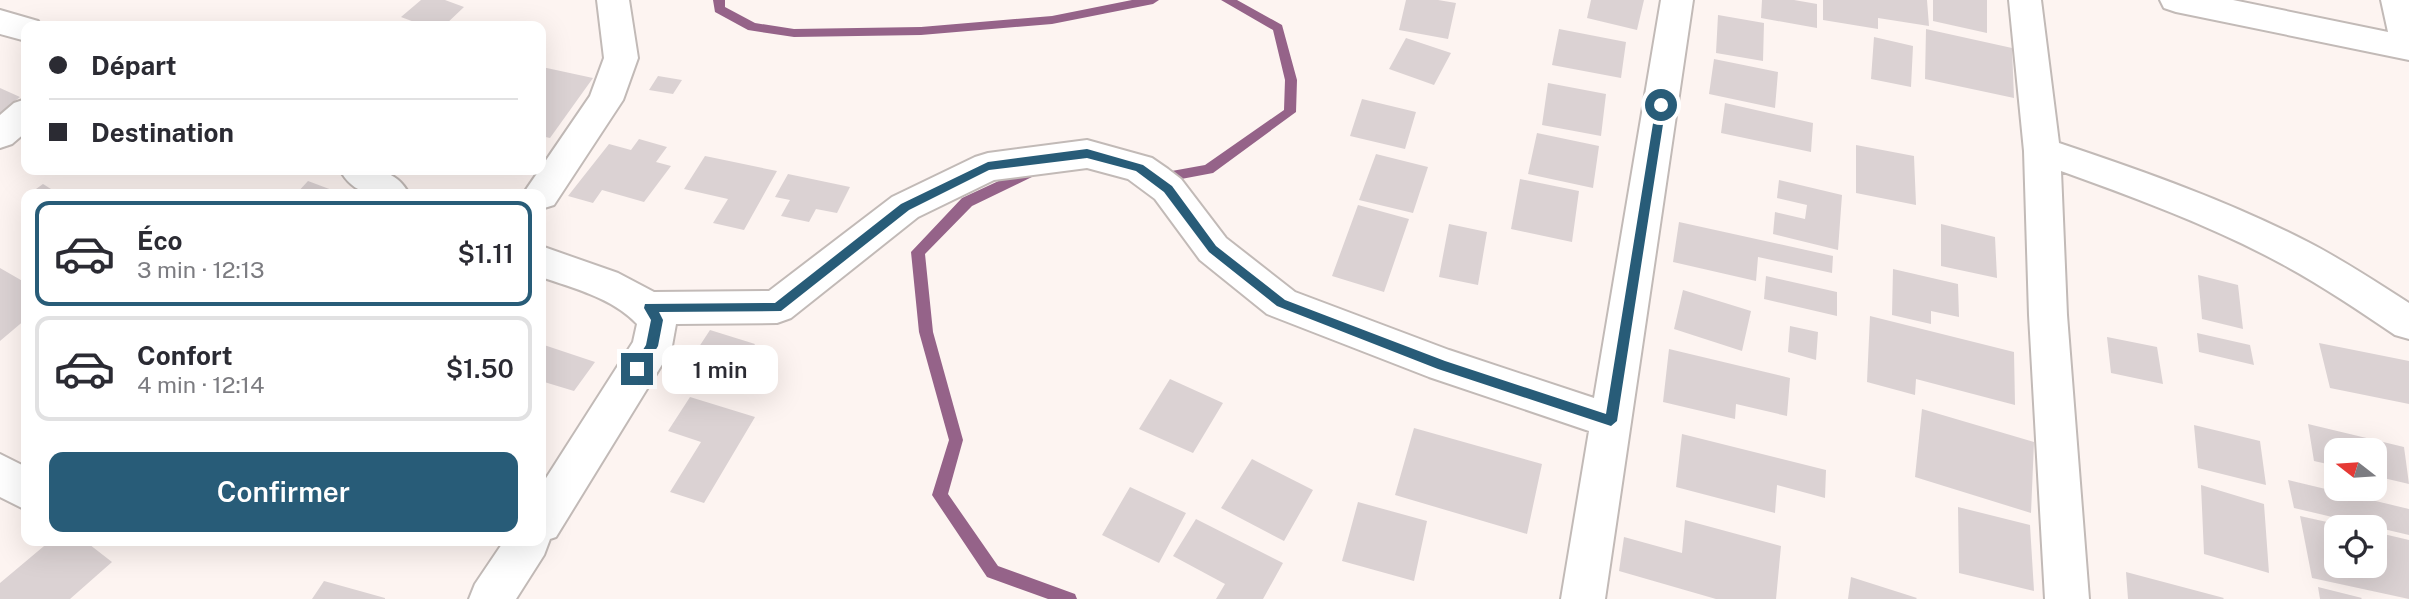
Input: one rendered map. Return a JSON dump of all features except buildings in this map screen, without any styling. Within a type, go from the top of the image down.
[{"type":"street","points":[[545,189],[606,100],[621,58],[613,0]]},
{"type":"street","points":[[1583,599],[1677,0]]},
{"type":"street","points":[[2025,0],[2042,151],[2049,316],[2067,599]]},
{"type":"street","points":[[2176,0],[2409,48],[2397,0]]},
{"type":"street","points":[[0,22],[21,28]]},
{"type":"street","points":[[0,135],[21,116]]},
{"type":"street","points":[[2042,151],[2129,180],[2222,219],[2296,254],[2409,323]]},
{"type":"street","points":[[649,308],[777,307],[905,207],[988,167],[1087,153],[1139,168],[1168,189],[1213,249],[1281,303],[1443,365],[1611,421]]},
{"type":"street","points":[[365,175],[384,189]]},
{"type":"street","points":[[546,263],[631,296],[649,308],[657,320],[652,346],[546,515]]},
{"type":"street","points":[[0,473],[21,488]]},
{"type":"street","points":[[491,599],[526,546]]},
{"type":"waterway","points":[[719,0],[719,9],[752,27],[794,33],[921,31],[1052,20],[1153,0]]},
{"type":"waterway","points":[[1160,178],[1208,169],[1290,112],[1291,80],[1278,28],[1227,0]]},
{"type":"waterway","points":[[1033,170],[967,202],[918,252],[926,332],[956,440],[940,495],[993,572],[1069,599]]},
{"type":"route","points":[[637,369],[652,346],[657,320],[649,308],[777,307],[905,207],[988,167],[1087,153],[1139,168],[1168,189],[1213,249],[1281,303],[1443,365],[1611,421],[1661,105]]}]
